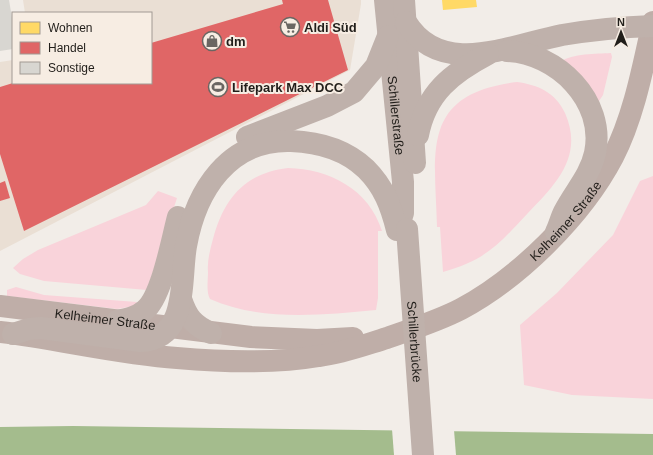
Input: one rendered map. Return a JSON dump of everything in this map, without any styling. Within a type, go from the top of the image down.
[{"type":"main road","name":"Schillerstraße","points":[[385,0],[403,182],[402,230]]},
{"type":"main road","name":"Schillerstraße","points":[[402,230],[414,198],[415,154],[404,0]]},
{"type":"main road","points":[[406,22],[420,40],[432,47],[447,52],[526,53],[552,64],[581,92],[593,113],[596,127],[595,154],[589,170],[564,212],[556,232]]},
{"type":"main road","points":[[415,154],[420,125],[426,108],[436,93],[466,66],[496,52],[548,38],[580,32],[653,24]]},
{"type":"main road","points":[[117,321],[136,317],[150,305],[159,288],[178,216],[190,188],[222,150],[251,135],[333,103],[354,92],[376,66],[388,36]]},
{"type":"main road","points":[[7,333],[29,328],[41,328],[140,341],[152,341],[160,338],[176,317],[181,299],[186,246],[190,228],[196,210],[213,178],[226,163],[236,155],[265,142],[305,142],[335,150],[348,156],[368,172],[383,191],[402,230]]},
{"type":"main road","name":"Schillerbrücke","points":[[402,230],[414,455]]},
{"type":"main road","name":"Schillerbrücke","points":[[402,230],[423,455]]},
{"type":"main road","points":[[181,299],[189,319],[197,327],[211,333]]},
{"type":"street","name":"Kelheimer Straße","points":[[7,333],[131,353],[177,358],[246,361],[316,357],[352,350],[459,310],[482,297],[520,268],[574,213],[612,158],[630,113],[653,24]]},
{"type":"street","name":"Kelheimer Straße","points":[[0,306],[169,328],[285,340],[384,339]]},
{"type":"shaded area","points":[[23,0],[361,0],[350,70],[0,251],[0,62],[12,60],[12,84],[152,84],[152,12],[25,12]]},
{"type":"shaded area","points":[[611,53],[612,57],[603,95],[597,104],[560,62],[578,55]]},
{"type":"shaded area","points":[[517,82],[532,85],[545,91],[561,106],[570,128],[571,143],[569,156],[557,180],[500,242],[491,250],[470,262],[443,272],[440,227],[437,227],[435,174],[436,151],[440,130],[449,113],[463,99],[486,89]]},
{"type":"shaded area","points":[[288,168],[318,172],[346,184],[368,204],[376,216],[382,231],[378,231],[378,298],[376,310],[313,315],[271,314],[250,311],[210,299],[208,289],[208,260],[213,239],[223,211],[238,190],[248,182],[260,175]]},
{"type":"shaded area","points":[[653,176],[653,399],[572,395],[524,385],[520,325],[557,293],[613,235],[640,181]]},
{"type":"shaded area","points":[[158,191],[177,198],[147,290],[44,281],[20,274],[13,268],[23,259],[38,250],[146,205]]},
{"type":"shaded area","points":[[16,287],[44,295],[137,302],[134,306],[117,309],[7,296],[7,290]]},
{"type":"shaded area","points":[[73,426],[653,434],[653,455],[0,455],[0,427]]},
{"type":"pier","points":[[392,429],[454,430],[456,455],[394,455]]},
{"type":"building: Wohnen","points":[[442,0],[476,0],[477,7],[443,10]]},
{"type":"building: Handel","points":[[282,0],[328,0],[348,70],[24,231],[0,154],[0,87],[12,83],[152,84],[152,43],[283,4]]},
{"type":"building: Handel","points":[[5,181],[10,198],[0,201],[0,183]]},
{"type":"building: Sonstige","points":[[0,0],[9,0],[12,18],[12,49],[0,51]]},
{"type":"place","name":"Aldi Süd","points":[[290,27]]},
{"type":"place","name":"dm","points":[[212,41]]},
{"type":"place","name":"Lifepark Max DCC","points":[[218,87]]}]
